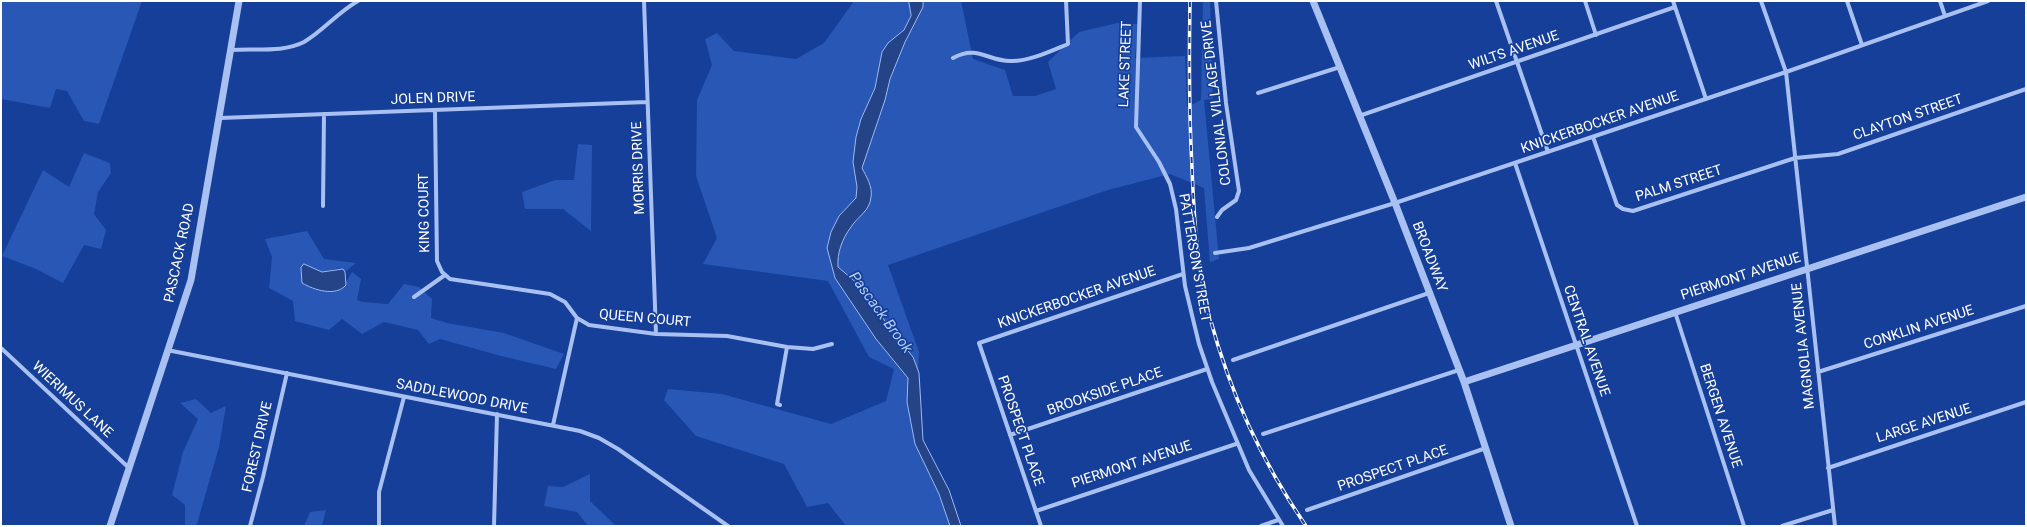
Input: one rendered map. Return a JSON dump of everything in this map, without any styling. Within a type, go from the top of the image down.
[{"type":"street","name":"PASCACK ROAD","points":[[110,526],[191,280],[239,1]]},
{"type":"street","points":[[231,50],[295,45],[312,36],[358,1]]},
{"type":"street","name":"MORRIS DRIVE","points":[[644,1],[656,334]]},
{"type":"street","points":[[954,58],[962,53],[973,51],[1002,61],[1018,61],[1068,44],[1066,1]]},
{"type":"street","name":"LAKE STREET","points":[[1136,128],[1140,1]]},
{"type":"street","name":"COLONIAL VILLAGE DRIVE","points":[[1216,1],[1226,103],[1239,191],[1236,200],[1222,210],[1217,217]]},
{"type":"street","name":"BROADWAY","points":[[1313,1],[1395,203],[1464,382],[1511,526]]},
{"type":"street","points":[[1496,1],[1548,152]]},
{"type":"street","points":[[1585,1],[1596,34]]},
{"type":"street","points":[[1673,1],[1706,99]]},
{"type":"street","name":"MAGNOLIA AVENUE","points":[[1761,1],[1786,72],[1835,526]]},
{"type":"street","points":[[1847,1],[1862,45]]},
{"type":"street","points":[[1940,1],[1945,16]]},
{"type":"street","name":"KNICKERBOCKER AVENUE","points":[[1215,253],[1249,248],[1395,203],[1786,72],[1988,1]]},
{"type":"street","name":"WILTS AVENUE","points":[[1359,116],[1675,7]]},
{"type":"street","points":[[1258,93],[1340,67]]},
{"type":"street","name":"CLAYTON STREET","points":[[1795,158],[1838,154],[2026,89]]},
{"type":"street","name":"JOLEN DRIVE","points":[[220,118],[647,102]]},
{"type":"street","name":"KING COURT","points":[[435,110],[437,261],[439,267],[445,275]]},
{"type":"street","points":[[323,206],[324,114]]},
{"type":"street","name":"PATTERSON STREET","points":[[1136,128],[1159,162],[1170,184],[1176,209],[1183,274],[1191,315],[1207,369],[1236,444],[1263,495],[1283,526]]},
{"type":"street","name":"PALM STREET","points":[[1593,136],[1617,205],[1628,211],[1795,158]]},
{"type":"street","name":"CENTRAL AVENUE","points":[[1515,163],[1637,526]]},
{"type":"street","name":"PIERMONT AVENUE","points":[[1464,382],[2026,197]]},
{"type":"street","name":"KNICKERBOCKER AVENUE","points":[[979,343],[1183,274]]},
{"type":"street","points":[[414,296],[445,275]]},
{"type":"street","name":"QUEEN COURT","points":[[445,275],[455,280],[550,294],[565,302],[577,318],[589,325],[656,334],[727,336],[787,347],[813,349],[832,344]]},
{"type":"street","points":[[1233,360],[1429,293]]},
{"type":"street","name":"CONKLIN AVENUE","points":[[1818,372],[2026,306]]},
{"type":"street","name":"BERGEN AVENUE","points":[[1675,312],[1744,526]]},
{"type":"street","points":[[552,425],[577,318]]},
{"type":"street","name":"PROSPECT PLACE","points":[[979,343],[1041,526]]},
{"type":"street","points":[[780,405],[777,404],[787,347]]},
{"type":"street","name":"WIERIMUS LANE","points":[[1,348],[129,468]]},
{"type":"street","name":"SADDLEWOOD DRIVE","points":[[168,350],[580,431],[598,438],[650,470],[728,526]]},
{"type":"street","name":"BROOKSIDE PLACE","points":[[1010,435],[1207,369]]},
{"type":"street","points":[[1264,434],[1459,370]]},
{"type":"street","name":"FOREST DRIVE","points":[[250,526],[287,373]]},
{"type":"street","points":[[379,526],[379,492],[404,397]]},
{"type":"street","name":"LARGE AVENUE","points":[[1828,468],[2026,402]]},
{"type":"street","points":[[494,526],[497,414]]},
{"type":"street","name":"PIERMONT AVENUE","points":[[1036,511],[1236,444]]},
{"type":"street","name":"PROSPECT PLACE","points":[[1307,510],[1486,448]]},
{"type":"street","points":[[1782,526],[1833,510]]},
{"type":"street","points":[[1260,526],[1278,520]]},
{"type":"shaded area","points":[[1,1],[142,1],[99,124],[84,121],[67,91],[56,89],[50,108],[1,99]]},
{"type":"shaded area","points":[[854,1],[961,1],[973,59],[1005,70],[1013,96],[1035,96],[1056,89],[1048,62],[1079,32],[1117,23],[1138,24],[1135,58],[1185,56],[1187,107],[1201,100],[1203,1],[1210,1],[1213,99],[1204,100],[1219,259],[1210,262],[1204,188],[1170,174],[1108,190],[888,265],[919,352],[915,444],[939,494],[950,526],[846,526],[828,503],[807,507],[784,464],[696,436],[664,400],[668,389],[722,394],[831,424],[886,401],[894,369],[869,357],[828,281],[703,264],[717,238],[696,176],[697,100],[712,65],[705,39],[717,33],[734,51],[796,59],[824,43]]},
{"type":"shaded area","points":[[909,1],[923,1],[923,7],[905,42],[890,79],[885,100],[862,168],[870,186],[870,202],[866,210],[845,236],[839,251],[838,267],[865,290],[890,329],[913,357],[919,373],[923,440],[949,490],[961,526],[950,526],[939,494],[915,444],[907,402],[908,378],[876,339],[835,278],[827,248],[831,232],[839,216],[856,198],[857,187],[853,162],[856,137],[861,119],[875,88],[882,52],[888,43],[904,30],[911,16]]},
{"type":"shaded area","points":[[578,144],[592,145],[591,231],[563,209],[525,209],[522,192],[555,180],[574,180]]},
{"type":"shaded area","points":[[84,153],[110,163],[111,173],[98,192],[94,214],[106,230],[101,249],[84,245],[63,283],[36,269],[2,256],[43,170],[69,187]]},
{"type":"shaded area","points":[[307,231],[324,259],[356,263],[345,272],[339,268],[322,272],[301,268],[302,283],[322,290],[331,291],[342,289],[352,272],[361,279],[357,300],[363,302],[388,304],[404,284],[419,287],[432,299],[431,318],[447,323],[504,333],[564,354],[556,369],[440,339],[429,344],[418,330],[384,322],[362,334],[342,319],[329,330],[295,321],[293,301],[269,288],[272,257],[265,239]]},
{"type":"shaded area","points":[[304,264],[322,272],[343,269],[345,272],[346,285],[337,291],[319,290],[307,286],[302,283],[301,268]]},
{"type":"shaded area","points":[[196,399],[211,413],[226,406],[219,447],[197,524],[196,526],[185,526],[185,505],[172,495],[183,452],[198,419],[180,403]]},
{"type":"shaded area","points":[[590,474],[590,501],[616,526],[588,526],[577,512],[544,506],[548,486],[563,487]]},
{"type":"shaded area","points":[[326,510],[322,526],[304,526],[310,512]]},
{"type":"railway","points":[[1190,1],[1189,64],[1195,225],[1199,262],[1206,300],[1227,373],[1249,426],[1275,477],[1306,526]]},
{"type":"water label","name":"Pascack Brook","points":[[880,313]]}]
